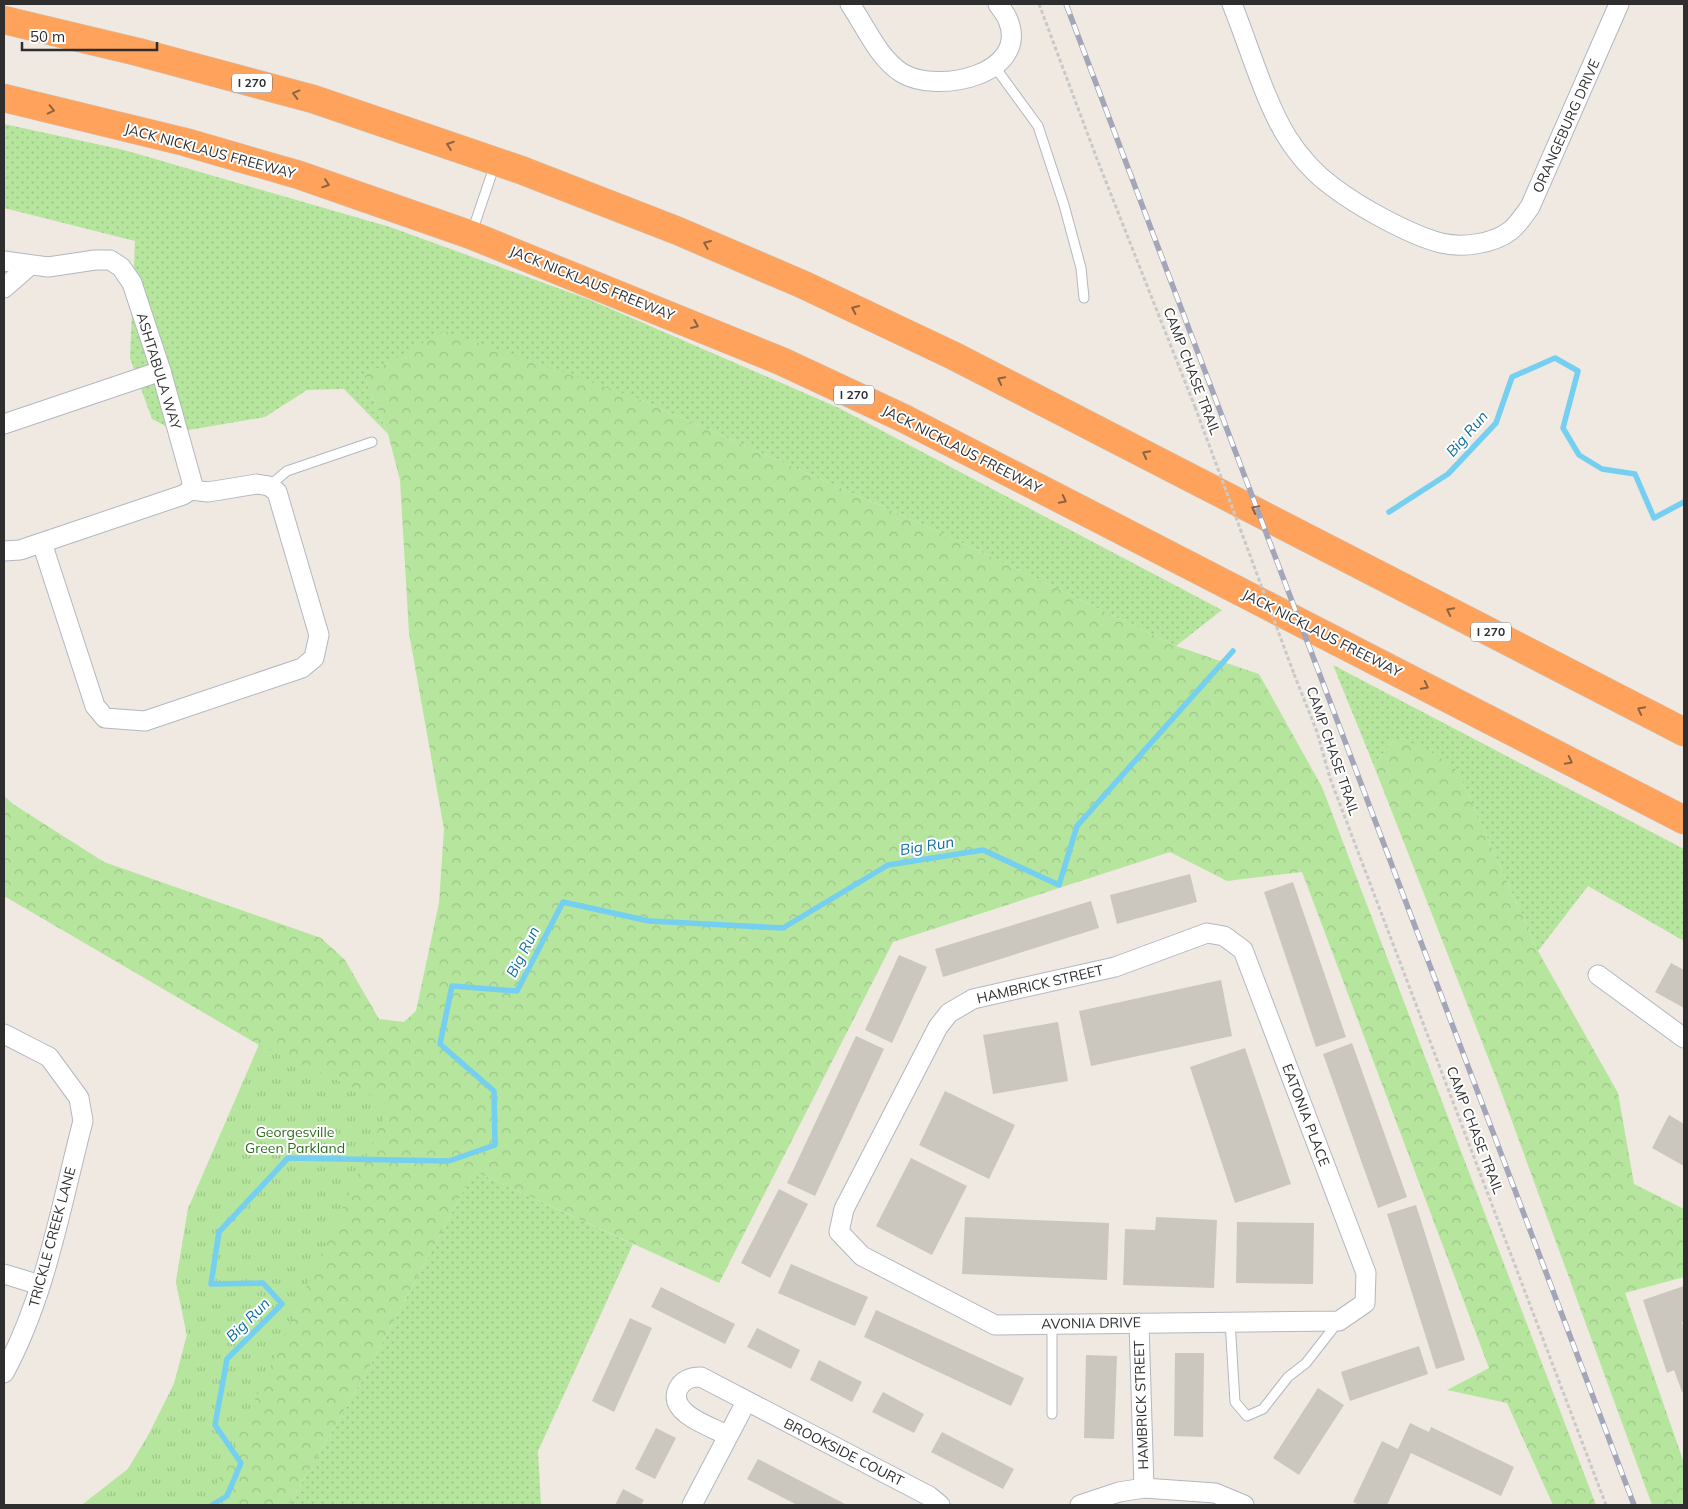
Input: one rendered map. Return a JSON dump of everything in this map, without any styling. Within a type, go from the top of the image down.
[{"type":"highway","name":"I 270","points":[[4,20],[138,52],[313,99],[496,161],[678,231],[804,285],[914,336],[1258,511],[1684,732]]},
{"type":"highway","name":"JACK NICKLAUS FREEWAY","points":[[4,98],[185,142],[270,166],[471,235],[782,362],[903,418],[1684,820]]},
{"type":"street","points":[[850,4],[885,58],[903,73],[936,83],[951,82],[995,67],[1005,56],[1010,38],[1008,21],[998,4]]},
{"type":"street","name":"ORANGEBURG DRIVE","points":[[1232,4],[1286,136],[1307,163],[1332,187],[1360,205],[1423,237],[1442,243],[1482,242],[1498,237],[1516,225],[1537,196],[1614,5]]},
{"type":"street","name":"ASHTABULA WAY","points":[[29,266],[48,267],[95,260],[110,260],[121,267],[132,282],[161,371],[192,482],[191,490]]},
{"type":"street","points":[[4,261],[29,266]]},
{"type":"street","points":[[4,288],[29,266]]},
{"type":"street","points":[[4,424],[161,371]]},
{"type":"street","points":[[4,551],[20,550],[42,543],[183,495],[191,490],[208,492],[257,484],[269,486],[277,492],[319,635],[314,658],[302,668],[145,722],[105,718],[95,706],[42,543]]},
{"type":"street","name":"HAMBRICK STREET","points":[[839,1232],[844,1209],[938,1027],[949,1013],[972,999],[1115,967],[1207,933],[1224,936]]},
{"type":"street","name":"EATONIA PLACE","points":[[1224,936],[1243,950],[1366,1273],[1364,1303],[1339,1321]]},
{"type":"street","points":[[1598,975],[1684,1038]]},
{"type":"street","name":"TRICKLE CREEK LANE","points":[[4,1034],[49,1057],[79,1098],[84,1121],[40,1285],[27,1324],[4,1373]]},
{"type":"street","name":"AVONIA DRIVE","points":[[839,1232],[862,1256],[995,1325],[1230,1320],[1339,1321]]},
{"type":"street","points":[[4,1274],[40,1285]]},
{"type":"street","name":"HAMBRICK STREET","points":[[1138,1323],[1144,1488]]},
{"type":"street","name":"BROOKSIDE COURT","points":[[727,1435],[684,1412],[678,1404],[677,1393],[681,1383],[690,1377],[701,1377],[929,1496],[940,1505]]},
{"type":"street","points":[[692,1505],[727,1435],[746,1402]]},
{"type":"street","points":[[1080,1505],[1119,1492],[1144,1488],[1215,1493],[1244,1505]]},
{"type":"lane","points":[[995,67],[1038,126],[1069,223],[1081,268],[1084,298]]},
{"type":"lane","points":[[471,235],[496,161]]},
{"type":"lane","points":[[269,486],[287,471],[372,442]]},
{"type":"lane","points":[[1230,1320],[1235,1402],[1247,1416],[1263,1409],[1288,1377],[1306,1363],[1339,1321]]},
{"type":"lane","points":[[1052,1324],[1052,1414]]},
{"type":"path","name":"CAMP CHASE TRAIL","points":[[1039,4],[1097,160],[1195,408],[1317,732],[1333,788],[1606,1505]]},
{"type":"green space","points":[[4,124],[124,150],[390,227],[588,299],[839,408],[1222,610],[1176,646],[940,532],[637,398],[364,376],[388,434],[344,389],[307,390],[265,417],[177,432],[152,419],[130,358],[135,241],[4,208]]},
{"type":"green space","points":[[444,331],[637,398],[940,532],[1176,646],[1259,674],[1322,787],[1596,1505],[1553,1505],[1507,1403],[1447,1390],[1489,1368],[1302,872],[1227,881],[1170,852],[893,942],[719,1283],[474,1171],[366,1373],[289,1505],[82,1505],[128,1469],[149,1434],[174,1384],[187,1335],[176,1282],[188,1209],[259,1045],[4,896],[4,796],[13,804],[104,862],[321,938],[345,960],[379,1019],[404,1022],[416,1011],[439,903],[444,829],[409,633],[400,480],[388,434],[364,376]]},
{"type":"green space","points":[[1333,665],[1684,849],[1684,941],[1588,886],[1538,951],[1457,770],[1393,740],[1374,766]]},
{"type":"green space","points":[[1393,740],[1421,745],[1457,770],[1538,951],[1618,1093],[1634,1184],[1684,1209],[1684,1277],[1625,1293],[1684,1463],[1684,1505],[1652,1505],[1498,1083],[1374,766]]},
{"type":"green space","name":"Georgesville Green Parkland","points":[[259,1045],[390,1104],[207,1505],[82,1505],[128,1469],[149,1434],[174,1384],[187,1335],[176,1282],[188,1209]]},
{"type":"green space","points":[[474,1171],[633,1244],[538,1451],[541,1505],[289,1505],[366,1373]]},
{"type":"building","points":[[1190,874],[1197,902],[1117,924],[1110,895]]},
{"type":"building","points":[[1293,882],[1346,1037],[1316,1047],[1264,892]]},
{"type":"building","points":[[1091,901],[1099,928],[943,977],[935,949]]},
{"type":"building","points":[[899,955],[927,967],[892,1043],[865,1030]]},
{"type":"building","points":[[1671,963],[1684,970],[1684,1008],[1655,992]]},
{"type":"building","points":[[1221,980],[1232,1036],[1091,1066],[1079,1011]]},
{"type":"building","points":[[1058,1022],[1068,1081],[993,1094],[983,1035]]},
{"type":"building","points":[[856,1036],[884,1049],[815,1196],[787,1183]]},
{"type":"building","points":[[1352,1043],[1407,1197],[1378,1208],[1323,1054]]},
{"type":"building","points":[[1245,1048],[1291,1184],[1235,1203],[1190,1067]]},
{"type":"building","points":[[945,1091],[1015,1125],[989,1179],[919,1145]]},
{"type":"building","points":[[1669,1115],[1684,1124],[1684,1166],[1652,1148]]},
{"type":"building","points":[[911,1158],[967,1186],[932,1255],[876,1226]]},
{"type":"building","points":[[779,1189],[808,1204],[770,1278],[741,1263]]},
{"type":"building","points":[[1416,1205],[1465,1360],[1436,1369],[1387,1214]]},
{"type":"building","points":[[965,1217],[1109,1223],[1107,1280],[962,1274]]},
{"type":"building","points":[[1156,1217],[1217,1220],[1214,1288],[1123,1285],[1125,1229],[1155,1230]]},
{"type":"building","points":[[1237,1222],[1314,1223],[1313,1284],[1236,1283]]},
{"type":"building","points":[[791,1264],[868,1297],[855,1326],[778,1293]]},
{"type":"building","points":[[1684,1286],[1684,1322],[1682,1322],[1684,1330],[1684,1391],[1682,1392],[1674,1370],[1667,1373],[1643,1300]]},
{"type":"building","points":[[661,1287],[735,1324],[725,1344],[651,1307]]},
{"type":"building","points":[[876,1310],[1024,1378],[1011,1406],[864,1337]]},
{"type":"building","points":[[630,1318],[652,1328],[614,1412],[592,1401]]},
{"type":"building","points":[[757,1328],[800,1350],[791,1369],[747,1347]]},
{"type":"building","points":[[1419,1346],[1428,1374],[1350,1401],[1341,1372]]},
{"type":"building","points":[[1175,1353],[1204,1353],[1203,1437],[1174,1436]]},
{"type":"building","points":[[1086,1355],[1117,1356],[1114,1439],[1084,1438]]},
{"type":"building","points":[[819,1360],[862,1382],[852,1402],[810,1380]]},
{"type":"building","points":[[1318,1388],[1344,1405],[1299,1475],[1273,1458]]},
{"type":"building","points":[[883,1392],[924,1414],[914,1433],[872,1412]]},
{"type":"building","points":[[1410,1423],[1429,1432],[1431,1427],[1514,1467],[1501,1496],[1411,1453],[1387,1505],[1359,1505],[1353,1502],[1382,1441],[1398,1449]]},
{"type":"building","points":[[656,1428],[676,1438],[655,1479],[635,1469]]},
{"type":"building","points":[[942,1432],[1014,1469],[1003,1489],[931,1452]]},
{"type":"building","points":[[758,1459],[847,1505],[797,1505],[747,1479]]},
{"type":"building","points":[[623,1489],[644,1500],[641,1505],[615,1505]]},
{"type":"waterway","name":"Big Run","points":[[1389,512],[1448,474],[1496,423],[1512,377],[1555,358],[1578,371],[1563,428],[1579,455],[1602,469],[1635,474],[1654,518],[1684,502]]},
{"type":"waterway","name":"Big Run","points":[[212,1505],[227,1496],[241,1463],[215,1425],[227,1359],[282,1304],[263,1283],[211,1284],[219,1232],[288,1158],[449,1161],[495,1145],[494,1091],[440,1044],[452,986],[517,991],[563,902],[649,921],[783,928],[888,865],[983,850],[1059,885],[1077,826],[1233,651]]},
{"type":"railway","points":[[1066,4],[1634,1505]]}]
